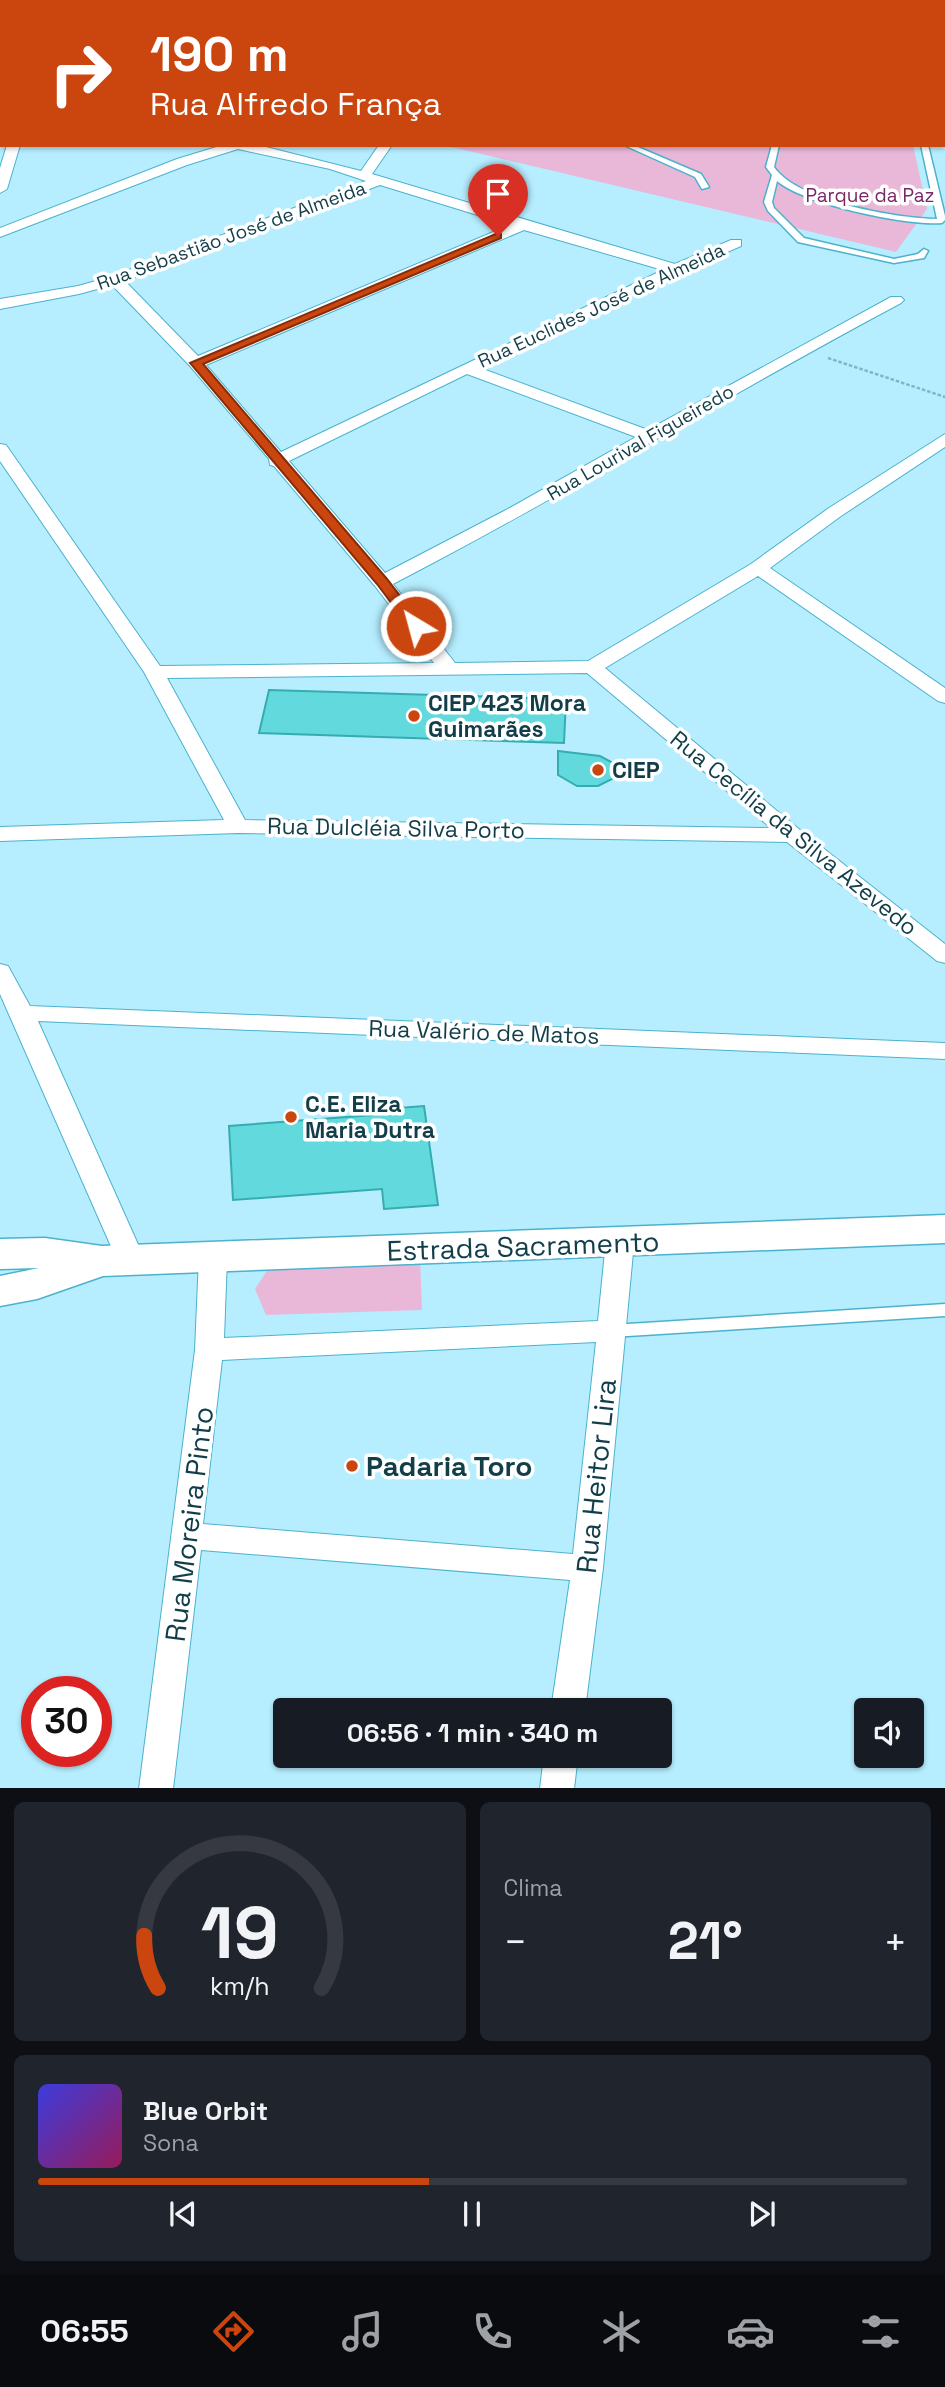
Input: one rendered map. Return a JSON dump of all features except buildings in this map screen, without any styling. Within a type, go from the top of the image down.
[{"type":"main road","name":"Estrada Sacramento","points":[[0,1254],[45,1253],[116,1260],[213,1258],[945,1228]]},
{"type":"main road","name":"Estrada Sacramento","points":[[0,1291],[37,1284],[116,1260]]},
{"type":"street","points":[[0,189],[13,147]]},
{"type":"street","points":[[181,162],[188,147]]},
{"type":"street","points":[[0,233],[181,162],[231,147]]},
{"type":"street","points":[[246,147],[372,178],[676,269]]},
{"type":"street","points":[[372,178],[385,147]]},
{"type":"street","name":"Rua Sebastião José de Almeida","points":[[0,304],[115,280],[372,178]]},
{"type":"street","points":[[196,363],[523,225]]},
{"type":"street","name":"Rua Euclides José de Almeida","points":[[276,461],[465,368],[736,243]]},
{"type":"street","points":[[115,280],[196,363],[276,461],[382,582],[450,670]]},
{"type":"street","name":"Rua Lourival Figueiredo","points":[[382,582],[491,528],[801,349],[896,300]]},
{"type":"street","name":"Rua Euclides José de Almeida","points":[[465,368],[649,436]]},
{"type":"street","points":[[154,672],[592,667],[758,568],[835,512],[945,439]]},
{"type":"street","points":[[0,449],[154,672],[238,826]]},
{"type":"street","points":[[758,568],[945,696]]},
{"type":"street","points":[[592,667],[644,709]]},
{"type":"street","points":[[927,685],[945,671]]},
{"type":"street","name":"Rua Cecília da Silva Azevedo","points":[[644,709],[792,835],[945,956]]},
{"type":"street","name":"Rua Dulcléia Silva Porto","points":[[0,834],[238,826],[792,835]]},
{"type":"street","points":[[0,971],[22,1013],[116,1260]]},
{"type":"street","name":"Rua Valério de Matos","points":[[22,1013],[945,1051]]},
{"type":"street","name":"Rua Heitor Lira","points":[[570,1698],[587,1568],[620,1242]]},
{"type":"street","name":"Rua Moreira Pinto","points":[[156,1788],[209,1350],[213,1258]]},
{"type":"street","points":[[209,1350],[612,1331]]},
{"type":"street","points":[[188,1536],[587,1568]]},
{"type":"street","points":[[557,1788],[559,1768]]},
{"type":"lane","points":[[632,147],[698,176],[705,187]]},
{"type":"lane","points":[[775,147],[770,167],[775,176],[801,193],[897,216],[939,221],[942,219],[924,147]]},
{"type":"lane","points":[[775,176],[768,202],[771,209],[801,240],[894,261],[921,256],[924,251]]},
{"type":"lane","points":[[612,1331],[945,1310]]},
{"type":"path","points":[[801,349],[945,397]]},
{"type":"green space","name":"Parque da Paz","points":[[451,147],[913,147],[927,209],[896,252]]},
{"type":"green space","points":[[420,1258],[422,1310],[266,1315],[255,1289],[272,1263]]},
{"type":"place","name":"CIEP 423 Mora Guimarães","points":[[414,716]]},
{"type":"place","name":"CIEP","points":[[598,770]]},
{"type":"place","name":"C.E. Eliza Maria Dutra","points":[[291,1117]]},
{"type":"place","name":"Padaria Toro","points":[[352,1466]]},
{"type":"route","points":[[416,626],[382,582],[276,461],[196,363],[498,236]]}]
